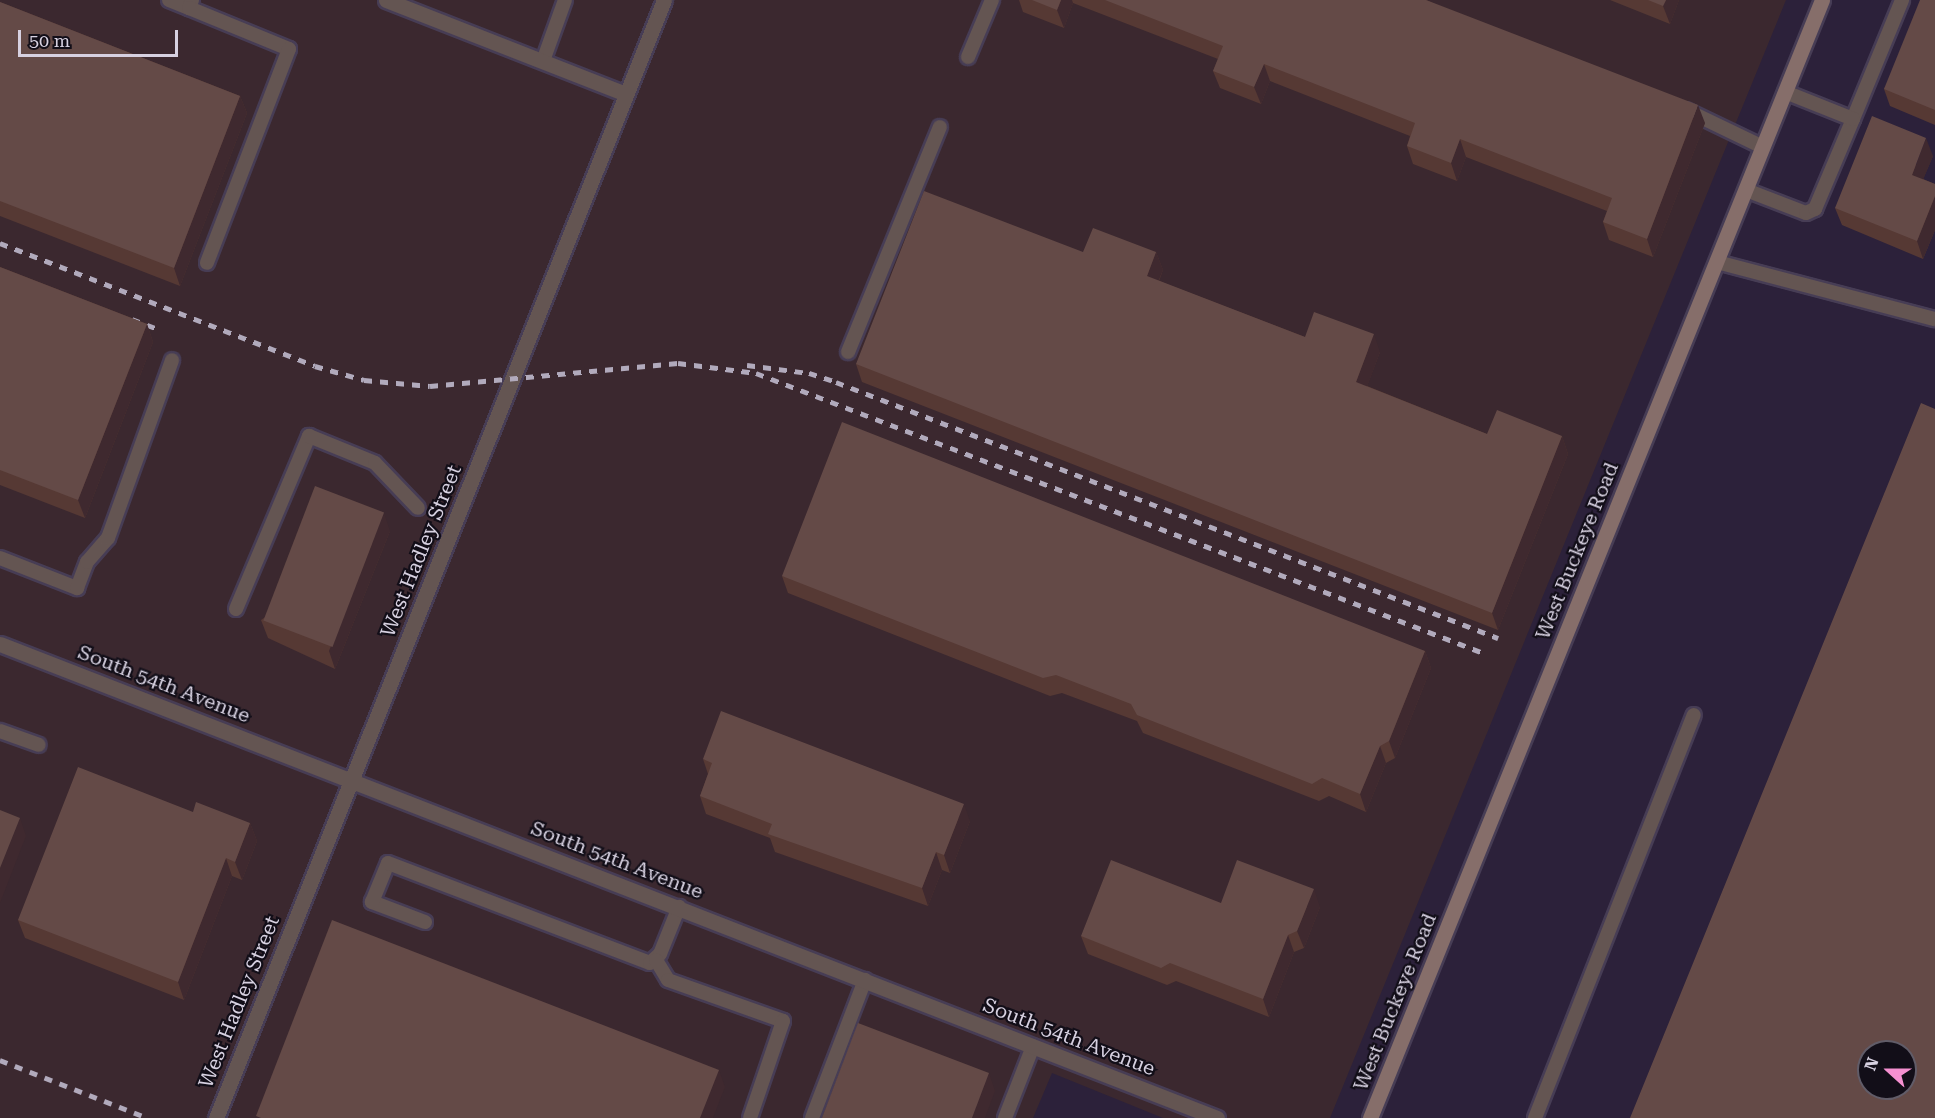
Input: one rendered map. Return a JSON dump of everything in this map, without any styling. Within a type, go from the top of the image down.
[{"type":"main road","name":"West Buckeye Road","points":[[1370,1118],[1822,0]]},
{"type":"street","points":[[386,0],[417,6],[626,94]]},
{"type":"street","name":"West Hadley Street","points":[[216,1118],[664,0]]},
{"type":"street","name":"South 54th Avenue","points":[[0,644],[351,778],[1217,1118]]},
{"type":"lane","points":[[169,0],[191,4],[290,49],[207,263]]},
{"type":"lane","points":[[543,61],[565,0]]},
{"type":"lane","points":[[968,57],[992,0]]},
{"type":"lane","points":[[1746,190],[1806,213],[1815,209],[1902,0]]},
{"type":"lane","points":[[1785,92],[1853,119]]},
{"type":"lane","points":[[1672,104],[1763,147]]},
{"type":"lane","points":[[848,352],[940,127]]},
{"type":"lane","points":[[1717,262],[1935,319]]},
{"type":"lane","points":[[0,558],[77,588],[87,562],[108,538],[172,360]]},
{"type":"lane","points":[[236,609],[309,436],[375,463],[418,508]]},
{"type":"lane","points":[[1535,1118],[1694,715]]},
{"type":"lane","points":[[0,731],[39,745]]},
{"type":"lane","points":[[425,922],[372,902],[388,863],[642,962],[656,960]]},
{"type":"lane","points":[[656,960],[679,907]]},
{"type":"lane","points":[[656,960],[668,980],[783,1021],[750,1118]]},
{"type":"lane","points":[[812,1118],[865,980]]},
{"type":"lane","points":[[1005,1118],[1033,1046]]},
{"type":"shaded area","points":[[0,0],[1786,0],[1330,1118],[1163,1118],[1052,1073],[1033,1118],[0,1118]]},
{"type":"building","points":[[1032,0],[1061,0],[1057,10]]},
{"type":"building","points":[[1105,0],[1426,0],[1698,105],[1647,239],[1603,222],[1612,198],[1460,139],[1451,163],[1407,146],[1415,123],[1264,64],[1254,87],[1213,71],[1223,46]]},
{"type":"building","points":[[1648,0],[1666,0],[1663,6]]},
{"type":"building","points":[[1920,0],[1935,0],[1935,110],[1884,89]]},
{"type":"building","points":[[0,2],[240,96],[174,268],[0,201]]},
{"type":"building","points":[[1872,116],[1926,138],[1912,175],[1935,184],[1935,196],[1917,241],[1835,208]]},
{"type":"building","points":[[924,191],[1083,252],[1093,228],[1156,252],[1147,276],[1305,337],[1314,312],[1374,334],[1356,382],[1487,434],[1497,410],[1562,436],[1492,613],[856,364]]},
{"type":"building","points":[[0,267],[147,324],[78,500],[0,470]]},
{"type":"building","points":[[1921,403],[1935,409],[1935,1118],[1630,1118]]},
{"type":"building","points":[[842,422],[1425,651],[1389,741],[1380,746],[1360,794],[1322,778],[1312,784],[1137,715],[1131,704],[1056,675],[1043,678],[782,576]]},
{"type":"building","points":[[315,486],[384,513],[332,647],[263,620]]},
{"type":"building","points":[[721,711],[964,804],[944,855],[936,852],[922,888],[768,834],[772,824],[700,796],[712,763],[703,759]]},
{"type":"building","points":[[78,767],[193,812],[196,802],[250,823],[235,862],[226,858],[178,982],[18,920]]},
{"type":"building","points":[[0,810],[20,818],[0,868]]},
{"type":"building","points":[[1111,860],[1221,903],[1237,860],[1314,889],[1297,931],[1288,935],[1263,999],[1170,963],[1161,968],[1081,936]]},
{"type":"building","points":[[332,920],[719,1070],[700,1118],[261,1118],[256,1116]]},
{"type":"building","points":[[858,1023],[989,1073],[972,1118],[822,1118]]},
{"type":"railway","points":[[0,243],[315,366],[364,380],[430,386],[678,363],[756,373],[1486,654]]},
{"type":"railway","points":[[132,319],[160,330]]},
{"type":"railway","points":[[747,365],[809,373],[836,382],[1498,638]]},
{"type":"railway","points":[[0,1060],[148,1118]]}]
